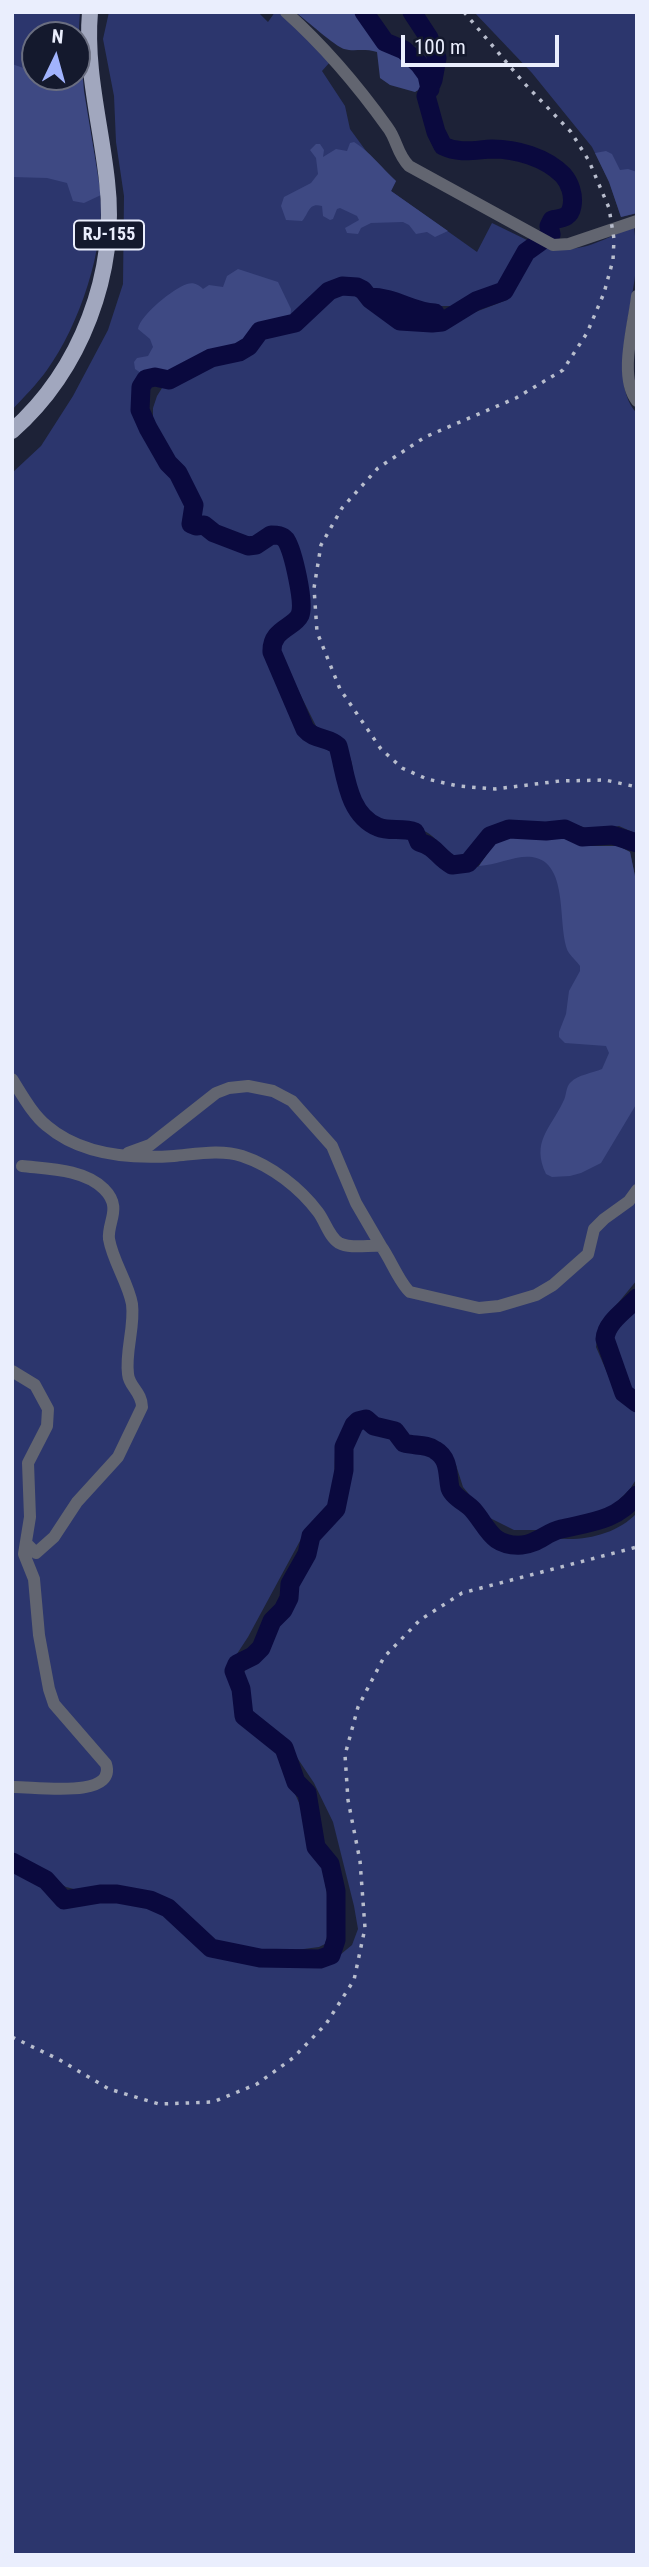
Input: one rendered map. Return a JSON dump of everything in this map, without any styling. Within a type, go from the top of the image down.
[{"type":"main road","name":"RJ-155","points":[[12,431],[36,407],[71,358],[93,308],[106,260],[109,235],[108,184],[90,66],[90,12]]},
{"type":"street","points":[[286,12],[324,49],[370,104],[390,130],[398,154],[409,166],[553,245],[569,244],[636,223]]},
{"type":"street","points":[[637,296],[628,372],[630,392],[637,401]]},
{"type":"street","points":[[12,1079],[46,1125],[73,1141],[118,1155],[143,1157],[218,1153],[235,1154],[256,1161],[293,1186],[308,1200],[337,1242],[381,1246]]},
{"type":"street","points":[[118,1155],[149,1145],[216,1093],[229,1088],[248,1086],[273,1091],[292,1101],[328,1140],[356,1203],[394,1264],[402,1285],[415,1294],[479,1308],[499,1306],[536,1295],[572,1269],[588,1254],[594,1229],[629,1201],[637,1190]]},
{"type":"street","points":[[22,1166],[59,1170],[84,1178],[105,1190],[109,1197],[114,1218],[109,1237],[132,1306],[128,1376],[142,1399],[142,1407],[118,1457],[77,1502],[54,1537],[36,1553],[26,1543]]},
{"type":"street","points":[[12,1371],[39,1390],[49,1418],[28,1463],[30,1517],[24,1554],[34,1579],[43,1662],[54,1704],[106,1764],[108,1771],[105,1780],[97,1786],[12,1787]]},
{"type":"shaded area","points":[[12,12],[80,12],[80,21],[21,21],[21,91],[84,91],[97,170],[101,214],[94,261],[79,309],[59,352],[35,385],[12,410]]},
{"type":"shaded area","points":[[109,12],[258,12],[268,22],[275,12],[282,12],[330,62],[322,71],[345,106],[350,129],[369,155],[396,181],[391,191],[477,252],[492,223],[529,241],[503,284],[455,306],[427,306],[396,294],[372,292],[352,282],[329,284],[294,318],[258,327],[237,346],[208,352],[186,367],[140,377],[135,396],[137,418],[187,501],[188,527],[204,530],[246,550],[275,540],[281,541],[285,547],[292,573],[295,608],[271,639],[268,652],[270,662],[302,731],[333,748],[341,787],[356,818],[383,834],[410,838],[416,845],[425,848],[443,870],[451,873],[479,866],[497,840],[509,835],[558,837],[590,846],[618,846],[630,852],[637,886],[637,1280],[599,1326],[596,1347],[618,1398],[637,1411],[637,1478],[607,1512],[567,1519],[541,1530],[514,1530],[488,1517],[463,1487],[456,1465],[441,1448],[409,1437],[394,1423],[367,1414],[361,1413],[350,1418],[335,1453],[334,1484],[329,1505],[301,1539],[229,1671],[239,1717],[263,1738],[278,1756],[300,1805],[311,1851],[323,1869],[328,1901],[329,1929],[325,1944],[273,1953],[211,1939],[177,1909],[153,1896],[117,1888],[66,1887],[12,1856],[12,473],[41,446],[73,396],[108,330],[123,284],[124,196],[116,142],[114,96],[103,39]]},
{"type":"shaded area","points":[[295,12],[361,12],[379,40],[402,51],[417,65],[424,75],[425,86],[415,92],[390,85],[380,78],[377,52],[340,47]]},
{"type":"shaded area","points":[[474,12],[637,12],[637,213],[621,217],[609,181],[592,147],[532,73]]},
{"type":"shaded area","points":[[12,64],[21,67],[21,91],[84,91],[101,195],[84,203],[73,201],[67,183],[47,178],[12,177]]},
{"type":"shaded area","points":[[354,142],[396,181],[391,191],[448,231],[435,237],[427,232],[416,234],[403,222],[371,223],[361,228],[358,234],[347,233],[345,228],[359,220],[357,216],[340,208],[330,220],[323,216],[322,206],[317,205],[311,207],[302,221],[286,220],[281,206],[284,197],[311,183],[318,174],[316,158],[310,150],[320,144],[324,150],[323,157],[336,149],[347,151],[350,143]]},
{"type":"shaded area","points":[[606,151],[612,154],[620,170],[637,172],[637,213],[621,217],[595,153]]},
{"type":"shaded area","points":[[634,227],[636,270],[626,327],[623,367],[624,385],[629,401],[637,413],[637,834],[619,826],[595,831],[568,822],[516,821],[490,831],[468,854],[452,856],[426,832],[380,820],[361,806],[355,791],[353,768],[348,753],[336,738],[316,726],[279,652],[280,640],[300,624],[309,601],[307,580],[295,542],[286,534],[274,531],[263,534],[254,541],[248,540],[201,519],[194,492],[153,426],[153,408],[162,388],[171,382],[191,375],[205,364],[243,355],[265,339],[291,330],[338,292],[355,292],[395,325],[433,329],[452,324],[465,316],[507,300],[531,256],[542,245],[580,248]]},
{"type":"shaded area","points":[[238,269],[278,282],[291,309],[290,320],[258,327],[237,346],[208,352],[186,367],[144,375],[135,369],[134,362],[137,358],[148,356],[153,347],[150,339],[138,329],[151,310],[166,296],[187,284],[196,284],[203,289],[209,285],[223,287],[227,276]]},
{"type":"shaded area","points":[[509,835],[558,837],[590,846],[618,846],[630,852],[637,886],[637,1103],[601,1163],[570,1176],[552,1177],[546,1174],[540,1153],[541,1144],[564,1100],[569,1084],[577,1078],[602,1069],[609,1053],[606,1046],[565,1043],[559,1037],[569,991],[580,966],[569,953],[565,942],[560,898],[552,871],[544,862],[532,857],[479,866],[497,840]]},
{"type":"shaded area","points":[[637,1307],[637,1397],[622,1379],[609,1337],[618,1322]]},
{"type":"shaded area","points":[[366,1425],[375,1431],[391,1432],[405,1448],[434,1454],[442,1467],[447,1492],[473,1514],[486,1537],[506,1547],[539,1549],[553,1538],[587,1538],[619,1527],[637,1513],[637,2555],[12,2555],[12,1866],[46,1884],[60,1905],[65,1907],[77,1907],[97,1898],[154,1906],[203,1948],[223,1958],[286,1967],[329,1964],[352,1945],[358,1929],[333,1822],[314,1783],[296,1756],[247,1708],[243,1676],[270,1639],[275,1623],[290,1606],[298,1577],[314,1542],[328,1525],[342,1514],[349,1470],[346,1451],[359,1427]]},
{"type":"waterway","points":[[364,12],[385,42],[404,50],[419,64],[427,75],[430,89]]},
{"type":"waterway","points":[[412,12],[429,38],[437,58],[433,80],[426,96],[436,132],[443,146],[461,151],[511,151],[548,163],[563,175],[569,185],[572,193],[569,213],[565,217],[552,220],[549,226],[551,234],[526,252],[504,291],[476,301],[442,322],[400,321],[370,299],[363,290],[342,286],[329,291],[295,323],[260,331],[249,346],[239,352],[211,358],[169,380],[155,377],[146,379],[141,387],[140,410],[194,505],[191,524],[204,525],[214,533],[248,546],[256,545],[271,535],[281,536],[286,540],[297,577],[301,609],[297,619],[275,638],[272,652],[305,729],[338,746],[349,792],[360,813],[368,821],[382,828],[415,832],[419,842],[430,847],[452,865],[468,863],[490,836],[509,829],[565,829],[582,837],[612,835],[637,843]]},
{"type":"waterway","points":[[369,297],[387,299],[435,313]]},
{"type":"waterway","points":[[637,1298],[609,1327],[605,1339],[624,1393],[637,1403]]},
{"type":"waterway","points":[[12,1862],[46,1880],[64,1900],[100,1894],[150,1900],[168,1908],[211,1948],[260,1958],[320,1959],[331,1955],[336,1940],[336,1891],[330,1864],[316,1847],[307,1793],[296,1782],[284,1748],[244,1716],[241,1689],[234,1671],[237,1664],[253,1656],[261,1648],[272,1621],[283,1610],[289,1598],[290,1584],[307,1554],[311,1536],[336,1509],[344,1470],[344,1447],[354,1425],[366,1419],[374,1426],[395,1431],[404,1443],[432,1448],[440,1454],[446,1462],[452,1491],[473,1510],[491,1535],[503,1543],[527,1544],[556,1531],[602,1519],[629,1504],[637,1495]]},
{"type":"railway","points":[[464,12],[524,83],[571,132],[589,161],[609,208],[614,239],[613,260],[604,293],[587,333],[563,370],[516,398],[425,437],[378,468],[342,508],[321,545],[314,588],[317,632],[340,689],[381,749],[402,768],[427,779],[458,786],[495,789],[560,781],[605,780],[637,787]]},
{"type":"railway","points":[[12,2037],[58,2059],[109,2089],[159,2104],[213,2102],[257,2084],[293,2058],[326,2024],[354,1980],[365,1928],[360,1861],[348,1800],[345,1755],[358,1707],[384,1657],[420,1620],[462,1593],[637,1547]]}]
